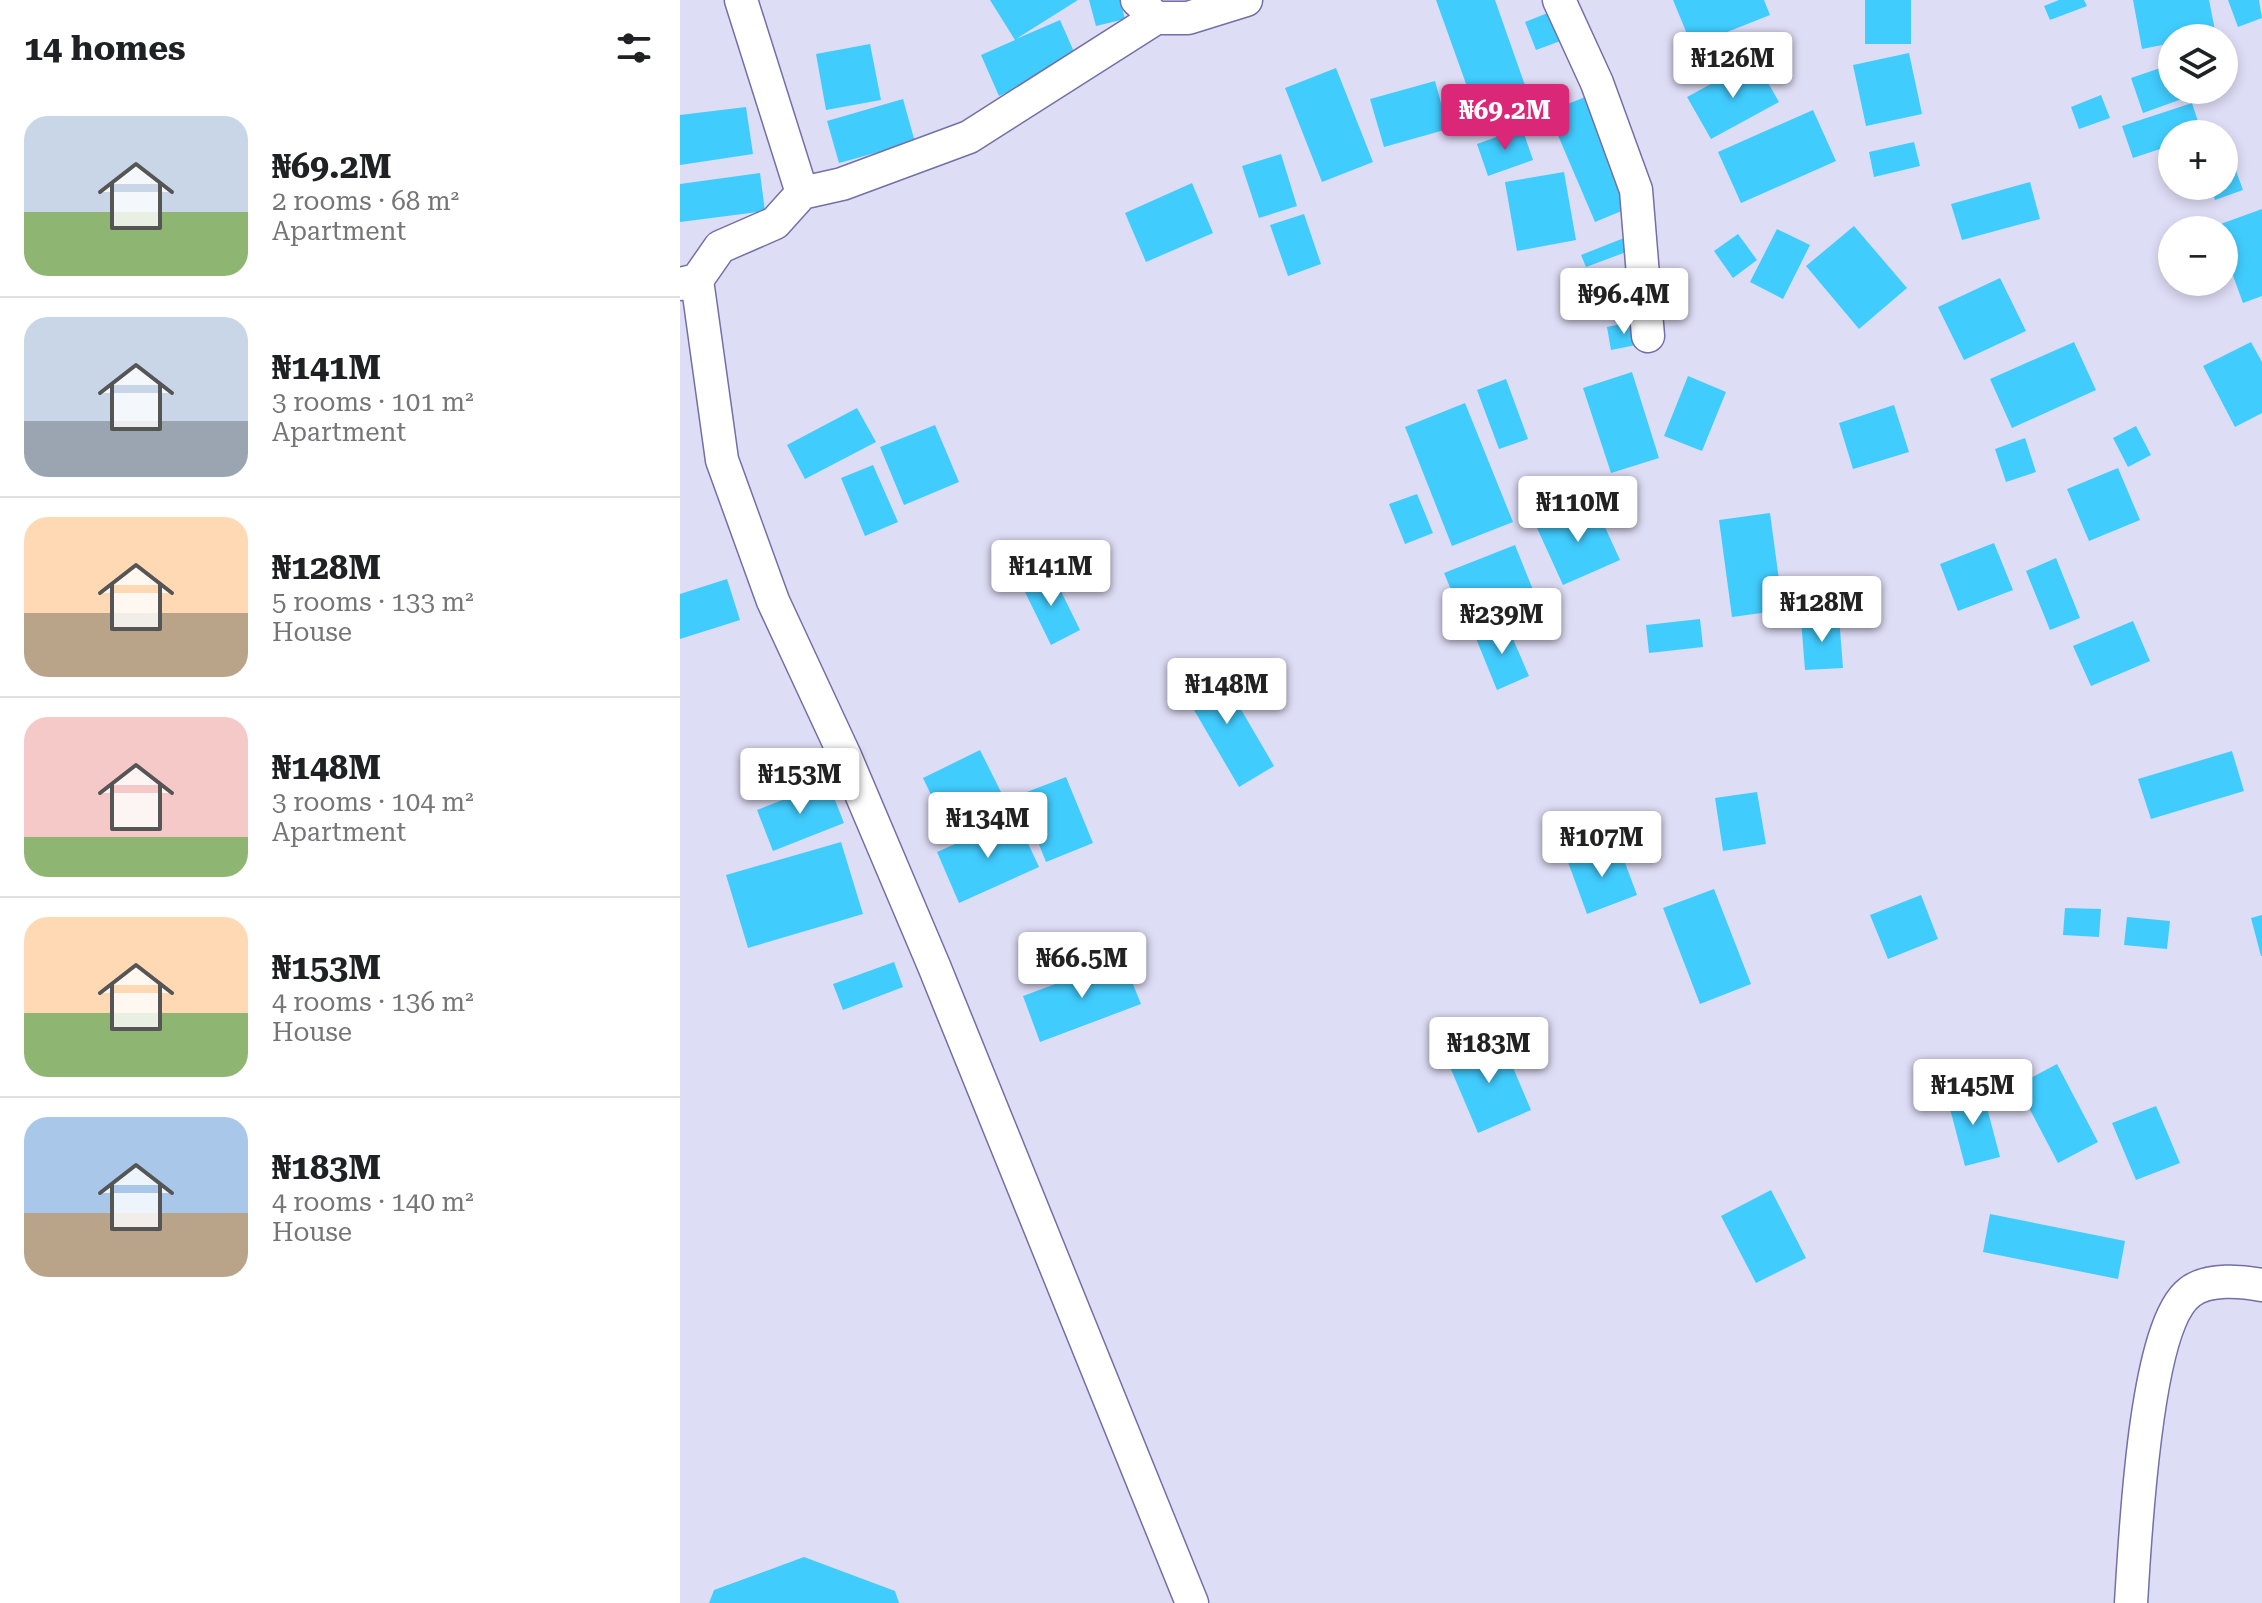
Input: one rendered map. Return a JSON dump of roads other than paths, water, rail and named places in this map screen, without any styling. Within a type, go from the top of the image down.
[{"type":"street","points":[[741,0],[802,193]]},
{"type":"street","points":[[1192,1603],[934,966],[845,756],[773,601],[722,460],[689,282],[720,247],[775,223],[802,193],[842,184],[969,137],[1147,9],[1188,18],[1246,0]]},
{"type":"street","points":[[1559,0],[1597,83],[1636,190],[1648,336]]},
{"type":"street","points":[[2131,1603],[2141,1478],[2156,1371],[2168,1323],[2190,1292],[2222,1282],[2262,1285]]}]
